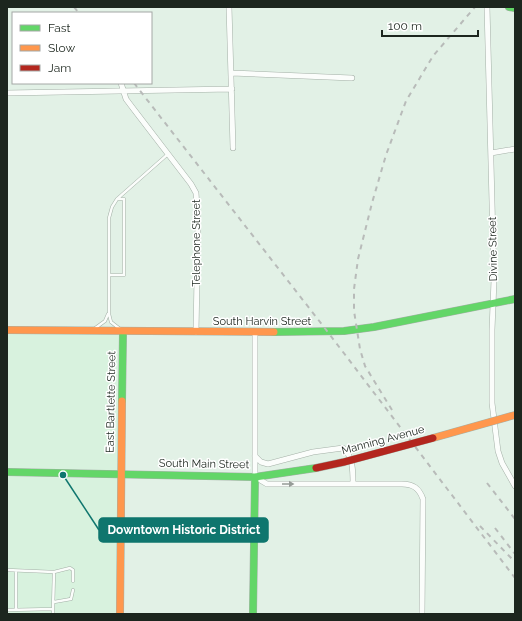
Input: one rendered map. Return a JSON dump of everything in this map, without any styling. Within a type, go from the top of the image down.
[{"type":"street","points":[[229,7],[233,148]]},
{"type":"street","name":"Divine Street","points":[[487,7],[494,280],[492,403],[498,451],[502,463],[515,485]]},
{"type":"street","points":[[509,7],[515,8]]},
{"type":"street","points":[[232,73],[352,78]]},
{"type":"street","name":"Telephone Street","points":[[121,84],[132,107],[191,184],[196,194],[198,222],[196,332]]},
{"type":"street","points":[[7,93],[232,89]]},
{"type":"street","points":[[491,153],[515,149]]},
{"type":"street","name":"South Harvin Street","points":[[7,330],[124,332],[327,332],[374,327],[515,299]]},
{"type":"street","name":"East Bartlette Street","points":[[120,614],[124,332]]},
{"type":"street","points":[[253,614],[255,332]]},
{"type":"street","name":"Manning Avenue","points":[[255,476],[316,468],[344,462],[515,415]]},
{"type":"street","points":[[255,456],[261,462],[268,464],[313,452],[343,448],[349,453],[353,471],[353,484]]},
{"type":"street","name":"South Main Street","points":[[7,472],[255,476],[267,484],[413,485],[420,492],[423,499],[422,614]]},
{"type":"lane","points":[[92,331],[105,321],[108,314],[109,218],[112,208],[117,199],[168,154]]},
{"type":"lane","points":[[109,276],[124,276],[124,199],[117,199]]},
{"type":"lane","points":[[108,314],[112,322],[124,332]]},
{"type":"lane","points":[[7,570],[16,572],[54,572],[70,568],[73,570],[73,581]]},
{"type":"lane","points":[[16,572],[16,609]]},
{"type":"lane","points":[[53,614],[54,572]]},
{"type":"lane","points":[[54,602],[71,599],[73,590]]},
{"type":"lane","points":[[7,610],[53,609]]},
{"type":"shaded area","points":[[7,333],[120,335],[117,614],[7,614]]},
{"type":"railway","points":[[74,7],[78,12]]},
{"type":"railway","points":[[392,410],[365,366],[360,349],[354,311],[354,289],[358,259],[386,155],[406,101],[433,56],[475,7]]},
{"type":"railway","points":[[135,84],[327,331],[515,578]]},
{"type":"railway","points":[[487,483],[515,519]]},
{"type":"railway","points":[[480,526],[515,562]]},
{"type":"railway","points":[[495,528],[515,554]]},
{"type":"traffic: fast","points":[[509,7],[515,8]]},
{"type":"traffic: fast","points":[[274,332],[344,331],[374,327],[515,299]]},
{"type":"traffic: fast","points":[[122,401],[123,332]]},
{"type":"traffic: fast","points":[[7,472],[255,477],[316,468]]},
{"type":"traffic: fast","points":[[253,614],[255,477]]},
{"type":"traffic: slow","points":[[7,330],[274,332]]},
{"type":"traffic: slow","points":[[120,614],[122,401]]},
{"type":"traffic: slow","points":[[433,438],[515,415]]},
{"type":"traffic: jam","points":[[316,468],[433,438]]},
{"type":"place","name":"Downtown Historic District","points":[[63,475]]}]
